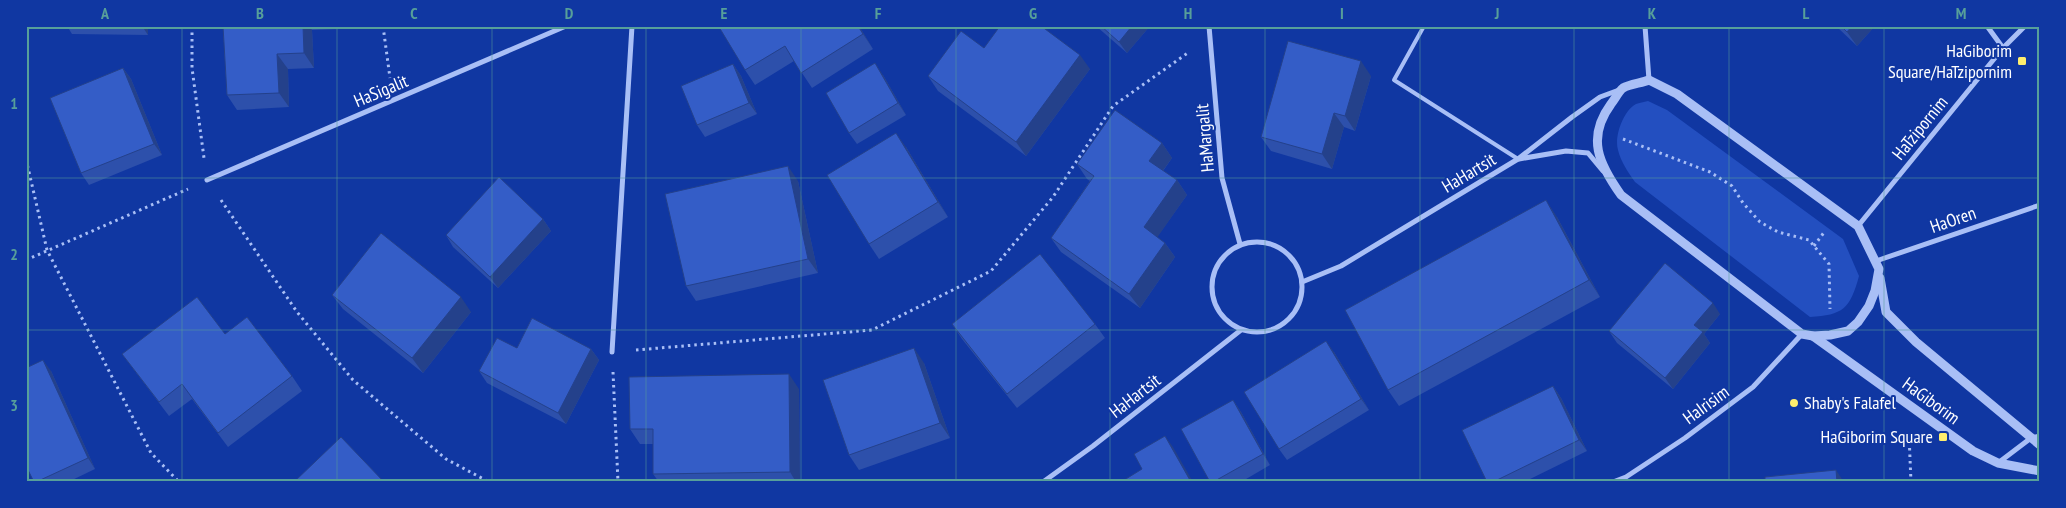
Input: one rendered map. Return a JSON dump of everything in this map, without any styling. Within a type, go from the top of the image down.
[{"type":"street","name":"HaSigalit","points":[[207,180],[566,26]]},
{"type":"street","points":[[612,352],[632,26]]},
{"type":"street","name":"HaMargalit","points":[[1210,26],[1222,178],[1240,244]]},
{"type":"street","points":[[1645,26],[1649,80]]},
{"type":"street","points":[[1987,26],[2003,48]]},
{"type":"street","name":"HaTzipornim","points":[[1858,226],[2003,48],[2025,26]]},
{"type":"street","points":[[1858,226],[1677,94],[1649,80],[1623,88],[1604,113],[1598,136],[1599,153],[1605,172],[1621,195],[1802,334],[1813,336],[1830,335],[1848,331],[1858,322],[1875,290],[1877,265]]},
{"type":"street","name":"HaHartsit","points":[[1302,282],[1341,266],[1518,159],[1600,97],[1623,88]]},
{"type":"street","name":"HaHartsit","points":[[1518,159],[1566,151],[1588,153],[1621,195]]},
{"type":"street","name":"HaOren","points":[[1877,265],[2040,205]]},
{"type":"street","name":"HaGiborim","points":[[1858,226],[1877,265],[1886,312],[1916,342],[2035,437],[2040,445]]},
{"type":"street","points":[[1256,242],[1272,244],[1285,252],[1298,267],[1302,282],[1301,298],[1297,310],[1286,322],[1273,330],[1257,333],[1241,330],[1227,322],[1217,310],[1212,296],[1212,279],[1217,265],[1226,253],[1240,244],[1256,242]]},
{"type":"street","name":"HaHartsit","points":[[1044,482],[1241,330]]},
{"type":"street","name":"HaIrisim","points":[[1613,482],[1626,477],[1753,387],[1802,334]]},
{"type":"street","name":"HaGiborim","points":[[1813,336],[1973,451],[1998,463],[2040,471]]},
{"type":"street","points":[[1998,463],[2035,437]]},
{"type":"lane","points":[[1424,26],[1394,80],[1518,159]]},
{"type":"path","points":[[192,26],[192,68],[207,180],[298,312],[353,380],[446,460],[489,482]]},
{"type":"path","points":[[383,26],[393,101]]},
{"type":"path","points":[[618,482],[612,352],[872,330],[991,271],[1054,197],[1113,106],[1210,37]]},
{"type":"path","points":[[1599,130],[1710,172],[1732,186],[1743,203],[1760,222],[1778,232],[1809,240],[1829,264],[1830,335]]},
{"type":"path","points":[[26,159],[47,250],[151,453],[179,482]]},
{"type":"path","points":[[26,260],[207,180]]},
{"type":"path","points":[[1908,404],[1911,482]]},
{"type":"shaded area","points":[[1648,101],[1667,110],[1843,239],[1859,276],[1852,296],[1844,308],[1838,312],[1810,317],[1635,182],[1621,159],[1617,138],[1624,118],[1631,107]]},
{"type":"building","points":[[223,26],[303,26],[304,53],[277,54],[279,93],[227,95]]},
{"type":"building","points":[[720,26],[858,26],[863,34],[801,73],[785,46],[745,70]]},
{"type":"building","points":[[1000,26],[1041,26],[1080,55],[1016,142],[928,76],[961,31],[984,48]]},
{"type":"building","points":[[1101,26],[1132,26],[1119,42]]},
{"type":"building","points":[[1841,26],[1852,26],[1847,32]]},
{"type":"building","points":[[1288,41],[1361,61],[1345,116],[1334,113],[1322,154],[1261,137]]},
{"type":"building","points":[[875,63],[898,103],[849,133],[826,93]]},
{"type":"building","points":[[733,64],[749,103],[697,125],[681,86]]},
{"type":"building","points":[[123,68],[154,144],[81,173],[50,98]]},
{"type":"building","points":[[1115,110],[1162,143],[1149,161],[1177,180],[1144,227],[1165,243],[1129,294],[1051,238],[1094,176],[1077,164]]},
{"type":"building","points":[[896,133],[938,202],[869,244],[827,175]]},
{"type":"building","points":[[788,166],[808,259],[686,286],[665,194]]},
{"type":"building","points":[[499,177],[543,219],[490,277],[446,235]]},
{"type":"building","points":[[1546,200],[1589,280],[1388,390],[1345,310]]},
{"type":"building","points":[[381,233],[461,297],[412,358],[332,295]]},
{"type":"building","points":[[1040,254],[1095,324],[1007,394],[952,324]]},
{"type":"building","points":[[1665,263],[1713,303],[1694,325],[1703,332],[1665,378],[1609,331]]},
{"type":"building","points":[[197,297],[225,334],[247,317],[292,376],[218,433],[182,384],[159,402],[122,354]]},
{"type":"building","points":[[532,318],[591,349],[558,413],[479,371],[497,338],[517,348]]},
{"type":"building","points":[[1326,341],[1361,399],[1279,449],[1244,392]]},
{"type":"building","points":[[914,348],[940,423],[849,455],[823,380]]},
{"type":"building","points":[[43,360],[88,458],[34,482],[26,466],[26,368]]},
{"type":"building","points":[[789,374],[790,472],[653,474],[653,429],[630,429],[629,377]]},
{"type":"building","points":[[1553,386],[1579,440],[1493,482],[1487,482],[1462,430]]},
{"type":"building","points":[[1233,400],[1263,454],[1210,482],[1181,429]]},
{"type":"building","points":[[1165,436],[1191,482],[1121,482],[1142,469],[1134,454]]},
{"type":"building","points":[[341,437],[384,482],[294,482]]},
{"type":"building","points":[[1836,470],[1837,482],[1765,482],[1765,477]]},
{"type":"place","name":"HaGiborim Square/HaTzipornim","points":[[2022,61]]},
{"type":"place","name":"Shaby's Falafel","points":[[1794,403]]},
{"type":"place","name":"HaGiborim Square","points":[[1943,437]]}]
